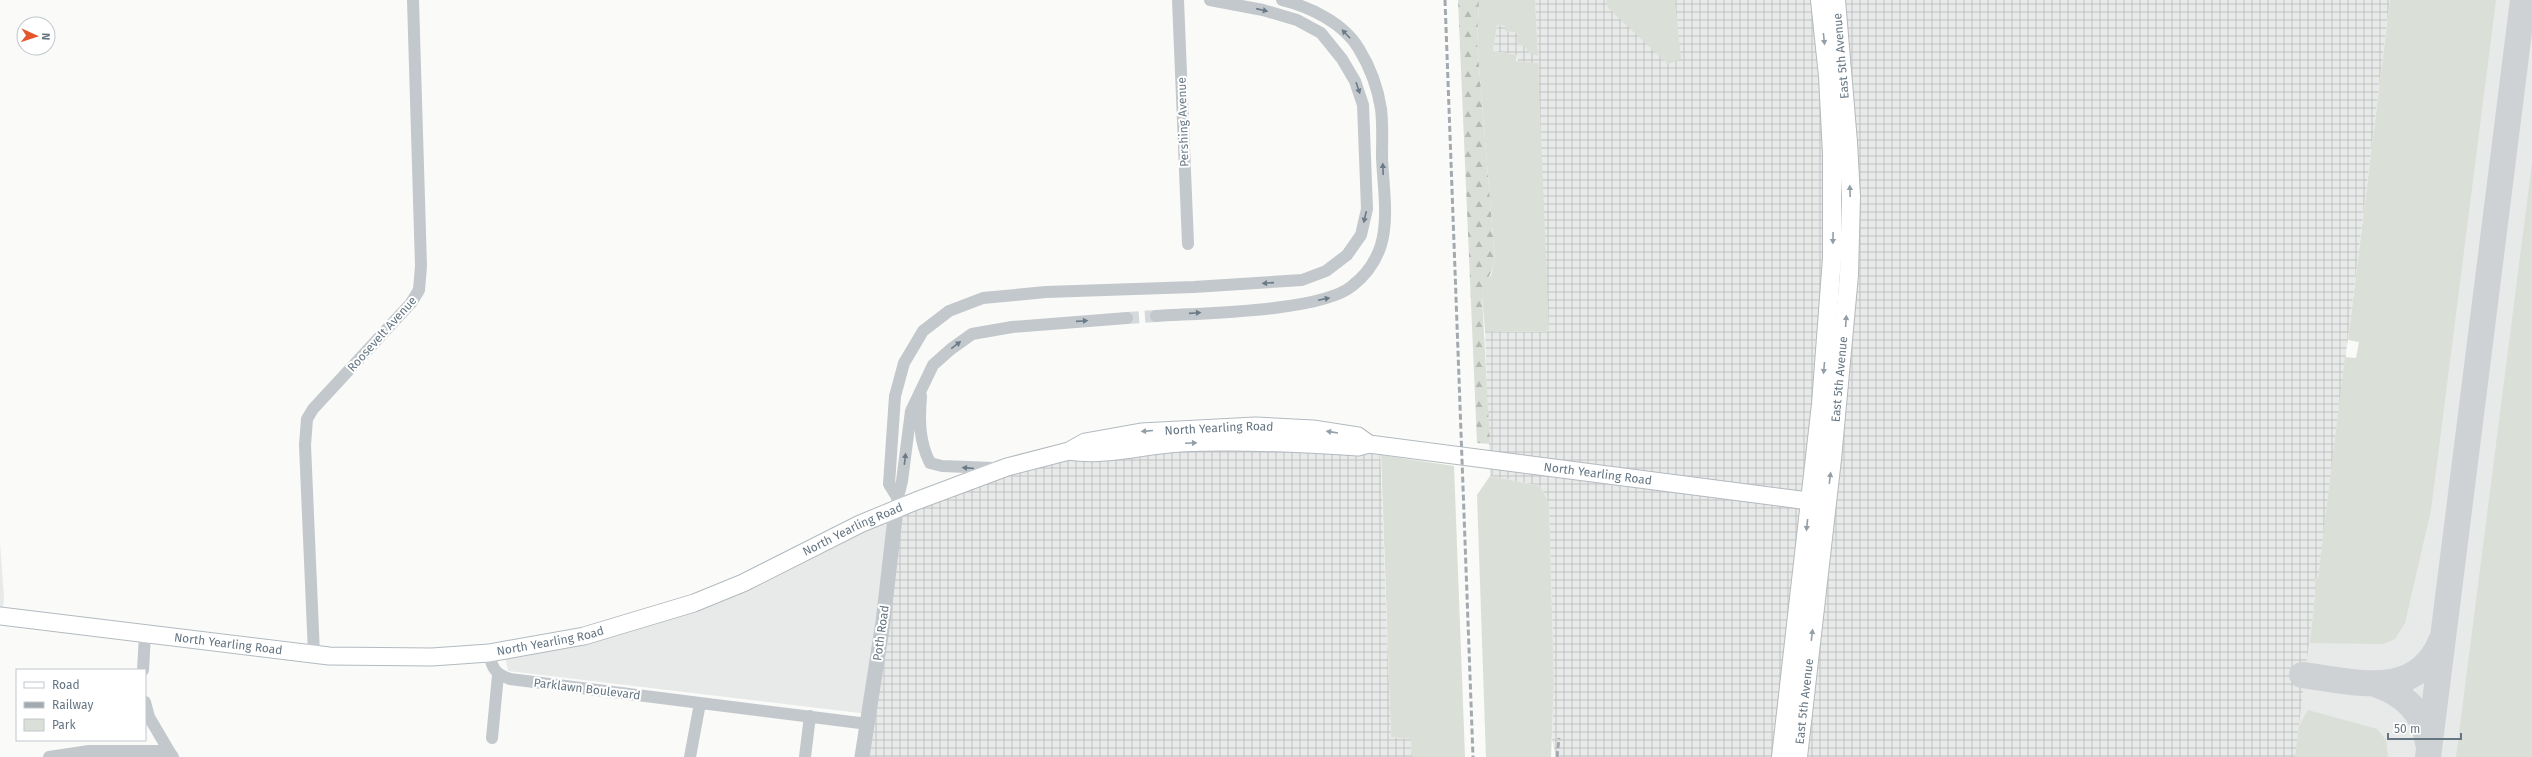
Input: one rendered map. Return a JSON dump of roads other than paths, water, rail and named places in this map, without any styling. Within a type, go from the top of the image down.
[{"type":"main road","name":"East 5th Avenue","points":[[1780,757],[1826,343],[1833,230],[1828,76],[1820,0]]},
{"type":"main road","name":"East 5th Avenue","points":[[1798,757],[1843,357],[1850,231],[1848,136],[1836,0]]},
{"type":"main road","name":"North Yearling Road","points":[[0,616],[314,654],[432,657],[489,652],[566,641],[664,613],[743,583],[860,524],[896,503],[1007,467],[1069,451],[1085,442],[1106,437],[1141,432],[1214,427],[1313,429],[1358,436],[1369,444],[1827,503]]},
{"type":"street","name":"Roosevelt Avenue","points":[[314,654],[305,445],[307,419],[313,409],[412,303],[419,290],[421,266],[413,0]]},
{"type":"street","name":"Pershing Avenue","points":[[1178,0],[1188,244]]},
{"type":"street","points":[[896,503],[889,484],[895,396],[904,363],[923,331],[949,311],[982,298],[1046,292],[1194,287],[1302,280],[1326,271],[1347,255],[1361,235],[1367,209],[1363,105],[1355,81],[1342,59],[1321,33],[1298,20],[1263,10],[1210,0]]},
{"type":"street","points":[[1156,316],[1299,305],[1331,298],[1351,287],[1370,268],[1381,244],[1384,216],[1381,117],[1376,85],[1359,48],[1344,31],[1328,19],[1302,5],[1282,0]]},
{"type":"street","points":[[896,503],[902,481],[911,411],[933,365],[972,334],[1012,327],[1127,318]]},
{"type":"street","points":[[922,389],[919,426],[922,447],[930,463],[977,469],[1007,467]]},
{"type":"street","name":"Poth Road","points":[[862,757],[883,622],[896,503]]},
{"type":"street","points":[[143,669],[145,634]]},
{"type":"street","points":[[489,652],[492,664],[498,675],[492,738]]},
{"type":"street","name":"Parklawn Boulevard","points":[[498,675],[510,679],[868,724]]},
{"type":"street","points":[[690,757],[700,703]]},
{"type":"street","points":[[146,706],[149,717],[171,754]]},
{"type":"street","points":[[805,757],[810,716]]},
{"type":"street","points":[[49,757],[90,751],[171,754]]},
{"type":"tunnel","points":[[1127,318],[1156,316]]},
{"type":"railway","points":[[1445,0],[1473,757]]},
{"type":"railway","points":[[1557,757],[1559,738]]}]
